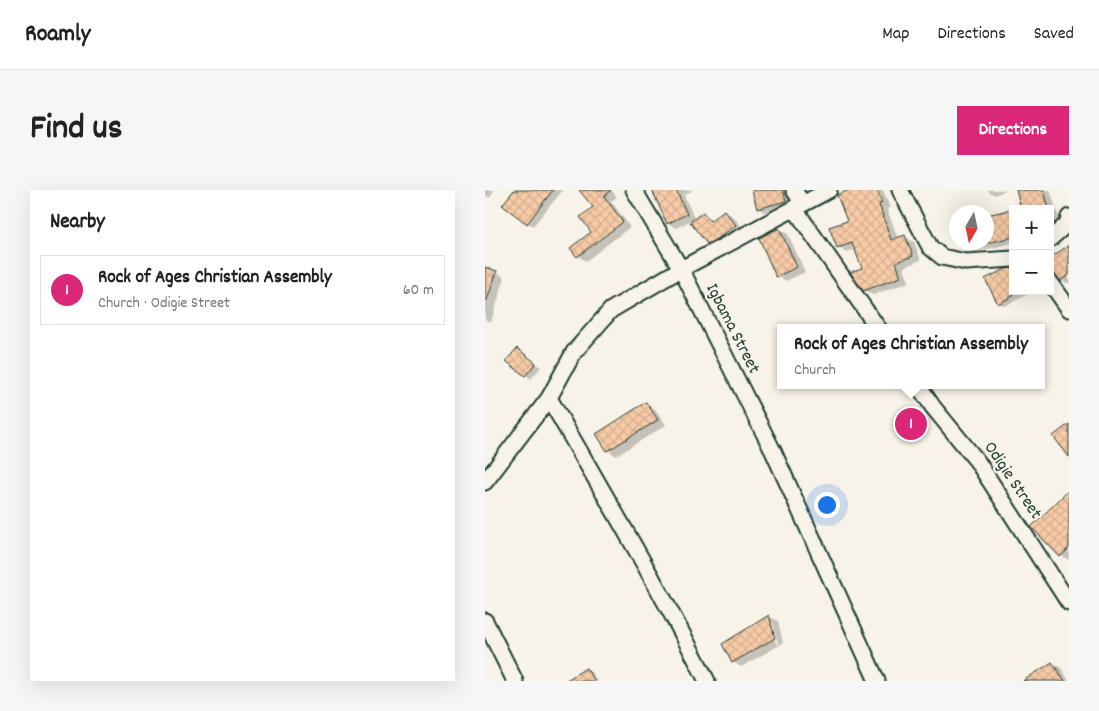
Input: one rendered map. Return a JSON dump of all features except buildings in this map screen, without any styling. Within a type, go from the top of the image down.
[{"type":"street","name":"Igbama Street","points":[[634,190],[681,269],[773,451],[877,681]]},
{"type":"street","points":[[795,190],[798,206],[874,324]]},
{"type":"street","points":[[485,482],[549,398],[574,352],[611,310],[681,269],[829,190]]},
{"type":"street","points":[[900,190],[930,247],[942,257],[966,262],[1009,259]]},
{"type":"street","points":[[1054,235],[1067,224],[1069,218]]},
{"type":"street","points":[[1054,288],[1069,309]]},
{"type":"street","name":"Odigie Street","points":[[921,389],[977,461],[1069,603]]},
{"type":"street","points":[[549,398],[685,637],[707,681]]},
{"type":"street","points":[[485,621],[515,681]]},
{"type":"place","name":"Rock of Ages Christian Assembly","points":[[911,424]]}]
